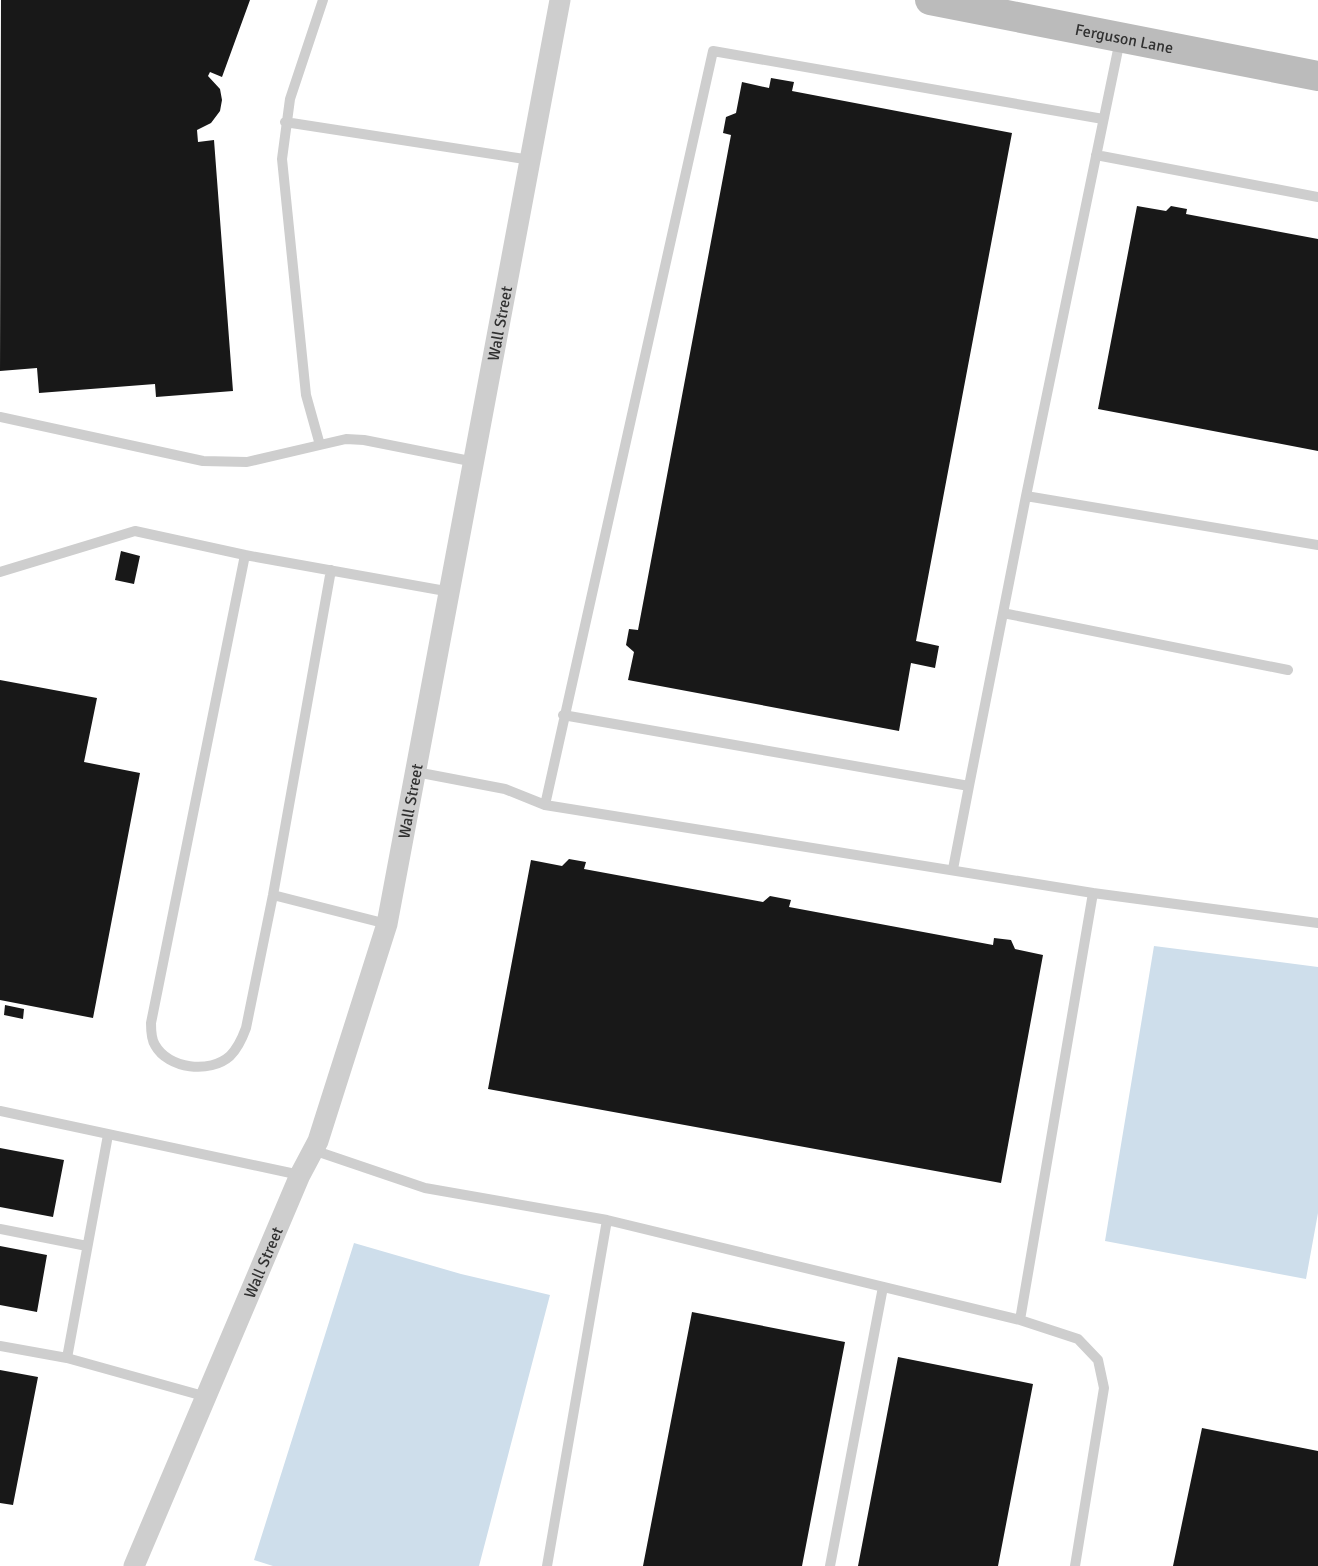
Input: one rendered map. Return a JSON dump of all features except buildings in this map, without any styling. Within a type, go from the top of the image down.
[{"type":"street","name":"Wall Street","points":[[134,1566],[300,1175],[313,1150],[387,924],[476,462],[560,0]]},
{"type":"street","name":"Ferguson Lane","points":[[930,0],[1318,76]]},
{"type":"lane","points":[[320,445],[306,395],[282,159],[285,122],[297,76],[323,0]]},
{"type":"lane","points":[[953,869],[1026,496],[1120,38]]},
{"type":"lane","points":[[545,805],[563,715],[713,51],[1103,119]]},
{"type":"lane","points":[[285,122],[531,160]]},
{"type":"lane","points":[[1096,155],[1318,196]]},
{"type":"lane","points":[[0,417],[203,461],[247,462],[346,440],[364,440],[476,462]]},
{"type":"lane","points":[[1026,496],[1318,546]]},
{"type":"lane","points":[[0,572],[135,531],[244,555],[451,592]]},
{"type":"lane","points":[[244,555],[151,1023],[154,1045],[161,1054],[186,1066],[215,1065],[228,1058],[239,1046],[246,1028],[273,895],[331,570]]},
{"type":"lane","points":[[1003,613],[1288,670]]},
{"type":"lane","points":[[563,715],[969,786]]},
{"type":"lane","points":[[416,772],[505,789],[545,805],[1093,893],[1318,923]]},
{"type":"lane","points":[[1020,1320],[1093,893]]},
{"type":"lane","points":[[273,895],[387,924]]},
{"type":"lane","points":[[0,1111],[300,1175]]},
{"type":"lane","points":[[67,1358],[108,1135]]},
{"type":"lane","points":[[313,1150],[425,1188],[607,1220],[1020,1320],[1078,1339],[1098,1360],[1104,1388],[1075,1566]]},
{"type":"lane","points":[[547,1566],[607,1220]]},
{"type":"lane","points":[[0,1229],[87,1246]]},
{"type":"lane","points":[[830,1566],[883,1287]]},
{"type":"lane","points":[[0,1346],[67,1358],[207,1397]]},
{"type":"water","points":[[1154,946],[1318,967],[1318,1213],[1306,1279],[1105,1241]]},
{"type":"water","points":[[354,1243],[461,1274],[550,1295],[479,1566],[273,1566],[254,1560]]}]
